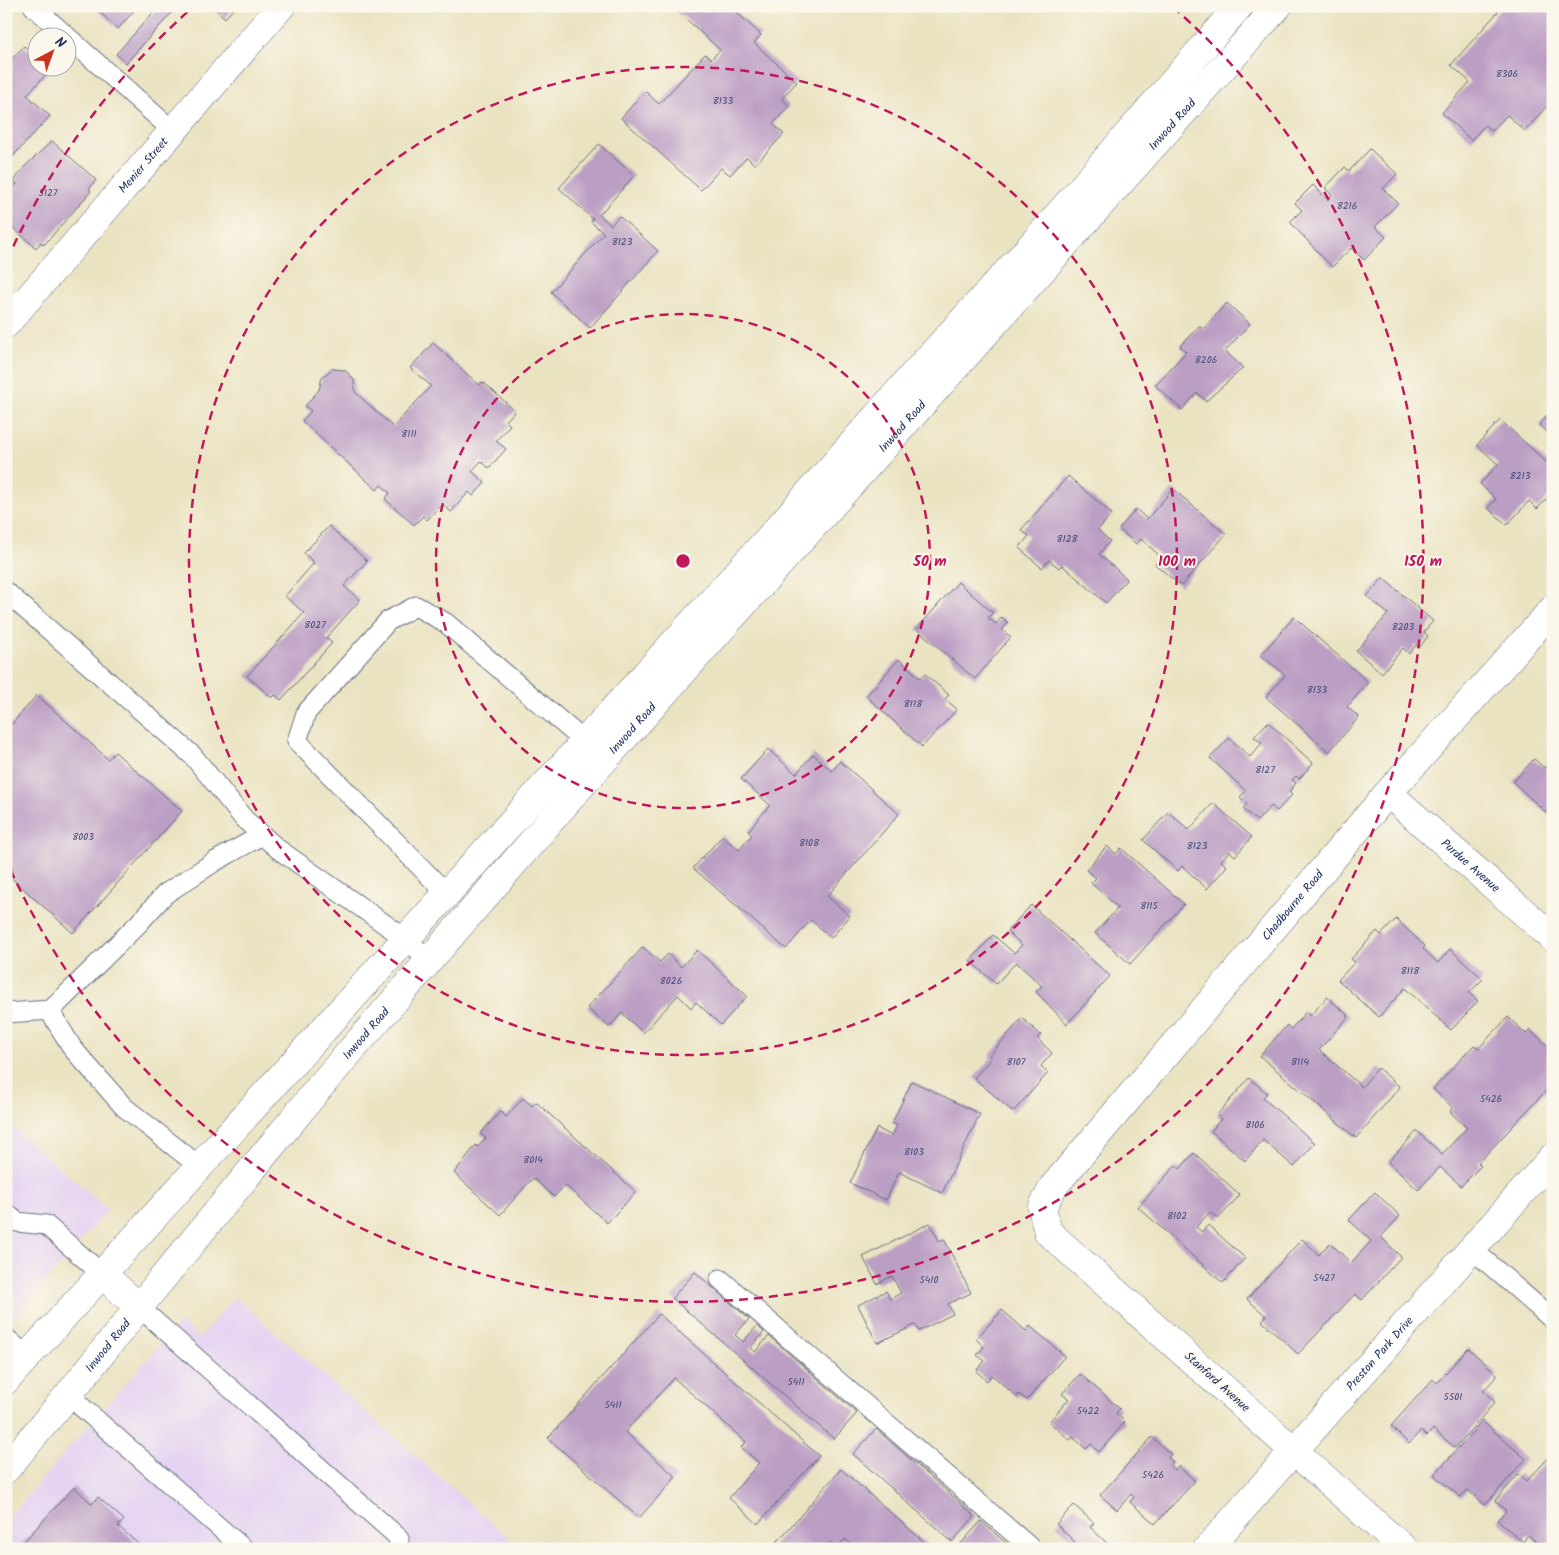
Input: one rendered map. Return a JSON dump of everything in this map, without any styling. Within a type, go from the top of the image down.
[{"type":"main road","name":"Menier Street","points":[[6,324],[281,6]]},
{"type":"main road","points":[[6,1380],[585,742],[1039,236],[1239,6]]},
{"type":"main road","name":"Inwood Road","points":[[6,1469],[68,1396],[323,1083],[429,960],[564,805],[1278,6]]},
{"type":"main road","name":"Chadbourne Road","points":[[1042,1208],[1053,1187],[1388,793],[1553,609]]},
{"type":"main road","name":"Purdue Avenue","points":[[1388,793],[1553,938]]},
{"type":"main road","name":"Preston Park Drive","points":[[1207,1549],[1553,1157]]},
{"type":"main road","name":"Stanford Avenue","points":[[1042,1208],[1048,1232],[1404,1549]]},
{"type":"main road","points":[[102,1274],[139,1307]]},
{"type":"lane","points":[[33,6],[173,131]]},
{"type":"lane","points":[[6,592],[192,756],[244,819],[278,849],[406,938],[429,960]]},
{"type":"lane","points":[[447,894],[297,741],[306,713],[388,621],[416,606],[446,623],[585,742]]},
{"type":"lane","points":[[6,1013],[51,1010],[139,923],[165,894],[214,862],[262,835]]},
{"type":"lane","points":[[49,1010],[73,1049],[124,1107],[199,1166]]},
{"type":"lane","points":[[10,1223],[46,1225],[102,1274]]},
{"type":"lane","points":[[1472,1249],[1553,1320]]},
{"type":"lane","points":[[720,1279],[1032,1549]]},
{"type":"lane","points":[[139,1307],[399,1538],[398,1549]]},
{"type":"lane","points":[[6,1338],[27,1356]]},
{"type":"lane","points":[[68,1396],[244,1549]]},
{"type":"shaded area","points":[[6,1121],[108,1210],[6,1327]]},
{"type":"shaded area","points":[[235,1297],[521,1549],[6,1549],[6,1520],[180,1322],[199,1338]]},
{"type":"building","points":[[93,6],[138,6],[118,29]]},
{"type":"building","points":[[159,6],[178,6],[126,63],[116,54]]},
{"type":"building","points":[[212,6],[236,6],[225,18]]},
{"type":"building","points":[[672,6],[730,6],[761,35],[754,43],[797,82],[782,98],[789,106],[773,124],[784,134],[755,165],[747,157],[730,175],[721,168],[701,190],[621,118],[645,91],[659,104],[705,54],[711,59],[720,50]]},
{"type":"building","points":[[1503,6],[1553,6],[1553,99],[1525,131],[1507,115],[1492,131],[1485,125],[1471,140],[1442,113],[1470,82],[1451,65]]},
{"type":"building","points":[[24,46],[28,49],[28,78],[43,78],[27,95],[50,116],[6,164],[6,65]]},
{"type":"building","points":[[52,141],[96,180],[89,189],[91,191],[44,245],[41,242],[36,248],[6,222],[6,196],[17,184],[14,182],[21,170]]},
{"type":"building","points":[[599,144],[634,176],[599,215],[611,225],[619,216],[658,251],[590,328],[551,292],[604,233],[591,222],[593,219],[559,188]]},
{"type":"building","points":[[1370,149],[1397,174],[1383,189],[1398,203],[1375,227],[1386,237],[1364,260],[1351,248],[1332,267],[1290,222],[1302,210],[1295,203],[1313,185],[1328,200],[1332,195],[1325,188],[1345,167],[1349,171]]},
{"type":"building","points":[[1227,303],[1250,324],[1225,351],[1243,368],[1206,401],[1197,393],[1182,410],[1155,385],[1186,352],[1180,346],[1199,326],[1203,329]]},
{"type":"building","points":[[433,343],[479,385],[483,382],[515,411],[506,421],[510,425],[496,441],[506,449],[489,468],[481,461],[472,471],[485,483],[473,496],[469,492],[451,512],[442,504],[427,520],[423,516],[414,525],[385,499],[390,493],[381,485],[377,490],[302,421],[311,411],[305,406],[319,390],[322,377],[332,369],[345,370],[354,380],[355,392],[393,427],[431,386],[410,368]]},
{"type":"building","points":[[1553,409],[1553,437],[1539,425]]},
{"type":"building","points":[[1500,420],[1553,468],[1553,492],[1537,509],[1529,501],[1507,525],[1488,508],[1496,499],[1480,484],[1498,464],[1477,445]]},
{"type":"building","points":[[1068,476],[1112,514],[1098,530],[1110,541],[1099,554],[1127,579],[1106,603],[1062,565],[1059,568],[1049,560],[1042,568],[1019,548],[1029,536],[1021,530]]},
{"type":"building","points":[[1173,489],[1226,534],[1181,586],[1155,564],[1161,557],[1141,539],[1136,544],[1119,529],[1136,509],[1147,519]]},
{"type":"building","points":[[329,526],[367,561],[344,586],[360,600],[326,638],[332,643],[281,700],[275,695],[272,698],[247,676],[304,613],[285,596],[314,563],[304,553]]},
{"type":"building","points":[[1383,578],[1433,621],[1424,632],[1428,636],[1419,648],[1416,645],[1409,654],[1403,648],[1382,673],[1356,651],[1388,614],[1367,596]]},
{"type":"building","points":[[958,582],[993,613],[988,618],[996,624],[1002,617],[1008,623],[1002,630],[1011,637],[975,679],[917,629]]},
{"type":"building","points":[[1294,617],[1368,682],[1347,707],[1359,717],[1329,752],[1266,697],[1285,675],[1261,655]]},
{"type":"building","points":[[899,659],[920,678],[925,674],[949,695],[945,699],[957,709],[922,747],[866,696]]},
{"type":"building","points":[[37,695],[108,759],[115,752],[182,811],[73,933],[7,874],[13,868],[6,862],[6,719],[12,724]]},
{"type":"building","points":[[1268,722],[1313,763],[1299,779],[1296,776],[1292,780],[1296,783],[1289,792],[1292,795],[1277,811],[1271,806],[1257,821],[1243,809],[1247,804],[1240,797],[1246,791],[1210,758],[1229,738],[1250,757],[1262,743],[1254,737]]},
{"type":"building","points":[[768,749],[796,774],[813,754],[832,771],[840,761],[899,814],[827,896],[850,916],[831,938],[811,920],[786,949],[693,868],[722,836],[739,850],[752,835],[748,831],[770,805],[741,779]]},
{"type":"building","points":[[1553,758],[1552,818],[1513,782],[1534,759],[1544,768]]},
{"type":"building","points":[[1213,803],[1252,837],[1235,856],[1229,851],[1221,861],[1227,866],[1207,889],[1182,866],[1178,871],[1143,840],[1168,812],[1189,830]]},
{"type":"building","points":[[1107,846],[1116,854],[1121,848],[1184,904],[1130,964],[1095,933],[1118,908],[1091,883],[1096,878],[1086,870]]},
{"type":"building","points":[[1031,905],[1110,976],[1067,1024],[1036,992],[1042,986],[1016,962],[996,984],[970,961],[993,935],[1014,953],[1022,945],[1007,931]]},
{"type":"building","points":[[1396,919],[1425,946],[1423,949],[1438,963],[1450,949],[1483,979],[1469,993],[1478,1001],[1451,1030],[1405,988],[1379,1017],[1338,980],[1355,962],[1351,959],[1377,931],[1381,935]]},
{"type":"building","points":[[643,947],[660,962],[668,954],[681,967],[697,950],[747,996],[721,1025],[696,1002],[691,1008],[678,995],[643,1033],[622,1013],[609,1027],[587,1008]]},
{"type":"building","points":[[1327,997],[1349,1016],[1319,1050],[1362,1087],[1378,1068],[1400,1087],[1356,1138],[1260,1056],[1287,1025],[1291,1029],[1306,1012],[1310,1016]]},
{"type":"building","points":[[1508,1017],[1526,1034],[1530,1030],[1551,1049],[1546,1054],[1553,1060],[1553,1083],[1478,1163],[1481,1166],[1461,1186],[1440,1167],[1418,1190],[1388,1162],[1417,1131],[1442,1154],[1467,1128],[1450,1112],[1453,1108],[1433,1089],[1474,1045],[1479,1048]]},
{"type":"building","points":[[1022,1018],[1041,1035],[1037,1038],[1052,1053],[1041,1066],[1048,1073],[1013,1112],[974,1078],[991,1058],[989,1056]]},
{"type":"building","points":[[1249,1078],[1267,1093],[1263,1098],[1315,1143],[1294,1167],[1263,1140],[1245,1161],[1211,1131],[1221,1119],[1217,1115]]},
{"type":"building","points":[[912,1081],[980,1114],[942,1193],[899,1172],[886,1200],[850,1183],[877,1128],[892,1136],[897,1125],[892,1123]]},
{"type":"building","points":[[523,1098],[532,1106],[536,1102],[636,1192],[607,1223],[565,1185],[554,1197],[533,1178],[500,1215],[454,1173],[476,1145],[478,1147],[486,1138],[480,1134],[501,1111],[506,1117]]},
{"type":"building","points":[[1194,1153],[1240,1195],[1218,1219],[1210,1212],[1196,1227],[1202,1232],[1208,1225],[1245,1258],[1223,1283],[1138,1207],[1176,1165],[1180,1169]]},
{"type":"building","points":[[1375,1192],[1400,1216],[1381,1237],[1401,1257],[1362,1300],[1355,1294],[1298,1354],[1262,1321],[1266,1316],[1247,1299],[1302,1239],[1319,1255],[1330,1243],[1351,1263],[1371,1241],[1349,1220]]},
{"type":"building","points":[[930,1223],[939,1241],[944,1239],[971,1293],[948,1304],[953,1314],[919,1331],[915,1325],[877,1343],[858,1305],[886,1291],[890,1299],[901,1293],[892,1276],[877,1284],[863,1257]]},
{"type":"building","points":[[695,1272],[749,1319],[735,1335],[743,1342],[757,1326],[764,1332],[750,1348],[755,1352],[769,1336],[857,1413],[834,1439],[672,1298]]},
{"type":"building","points":[[1002,1310],[1026,1331],[1030,1326],[1065,1356],[1027,1400],[1019,1394],[1017,1397],[992,1375],[987,1381],[976,1371],[985,1361],[977,1355],[984,1347],[976,1339]]},
{"type":"building","points":[[659,1314],[819,1456],[758,1524],[729,1498],[759,1463],[741,1447],[746,1442],[674,1378],[625,1432],[676,1477],[639,1518],[548,1438]]},
{"type":"building","points":[[1468,1348],[1498,1375],[1483,1391],[1495,1402],[1455,1448],[1433,1429],[1427,1436],[1421,1430],[1409,1444],[1391,1426],[1433,1379],[1437,1383]]},
{"type":"building","points":[[1080,1374],[1120,1409],[1116,1413],[1125,1422],[1099,1452],[1091,1444],[1086,1449],[1073,1437],[1070,1440],[1049,1422],[1069,1399],[1062,1394]]},
{"type":"building","points":[[1482,1421],[1526,1459],[1485,1505],[1468,1490],[1460,1497],[1434,1475]]},
{"type":"building","points":[[876,1429],[975,1516],[952,1542],[853,1454]]},
{"type":"building","points":[[1152,1437],[1171,1454],[1168,1458],[1173,1462],[1170,1466],[1175,1470],[1178,1466],[1195,1481],[1155,1524],[1130,1502],[1134,1497],[1131,1494],[1117,1510],[1100,1495]]},
{"type":"building","points":[[1553,1453],[1553,1544],[1549,1549],[1544,1549],[1528,1535],[1523,1542],[1498,1520],[1506,1511],[1495,1501],[1519,1474],[1527,1481]]},
{"type":"building","points":[[841,1469],[932,1549],[856,1549],[845,1539],[837,1548],[830,1542],[823,1549],[771,1549]]},
{"type":"building","points":[[74,1487],[92,1504],[98,1497],[124,1520],[118,1526],[144,1549],[17,1549]]},
{"type":"building","points":[[1074,1505],[1094,1523],[1090,1527],[1113,1549],[1068,1549],[1075,1542],[1056,1524]]},
{"type":"building","points":[[981,1521],[1013,1549],[960,1549],[958,1547]]}]
